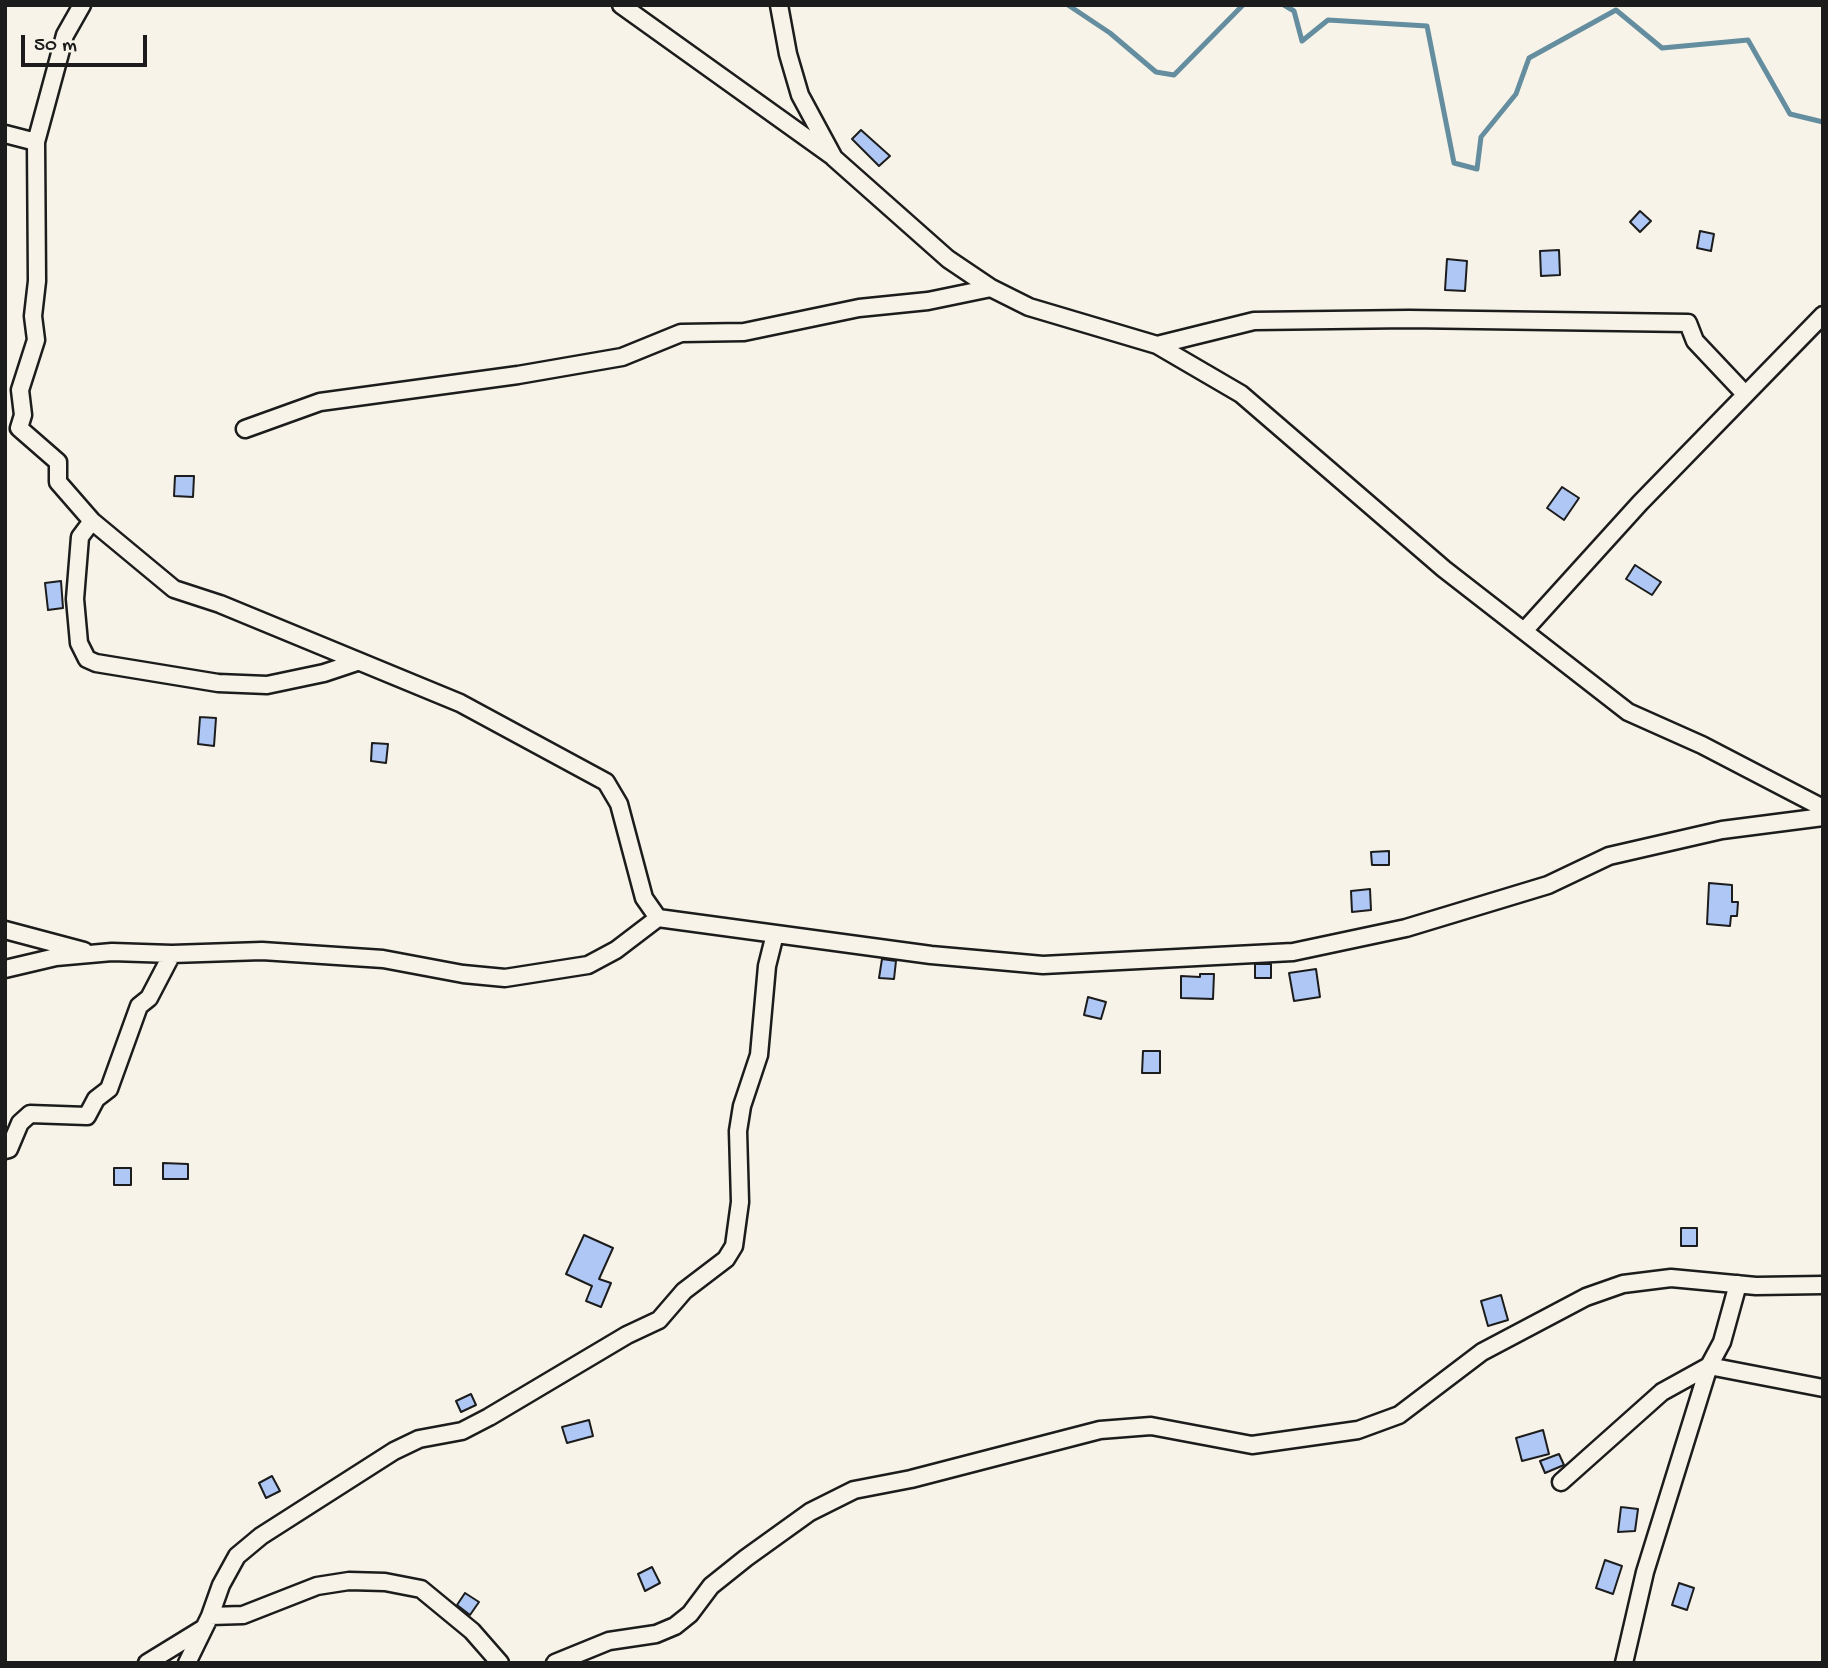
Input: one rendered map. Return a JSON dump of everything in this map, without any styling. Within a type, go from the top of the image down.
[{"type":"street","points":[[82,5],[65,35],[36,142],[37,281],[33,316],[36,340],[20,390],[23,415],[19,428],[58,462],[58,482],[92,521],[174,589],[220,604],[460,703],[606,782],[619,804],[644,898],[658,918]]},
{"type":"street","points":[[621,5],[834,158],[948,259],[991,288],[1029,307],[1157,345],[1241,394],[1444,569],[1628,712],[1702,745],[1823,808]]},
{"type":"street","points":[[779,5],[788,54],[800,95],[834,158]]},
{"type":"street","points":[[5,134],[36,142]]},
{"type":"street","points":[[245,429],[320,402],[518,375],[622,357],[681,333],[744,332],[859,308],[928,301],[991,288]]},
{"type":"street","points":[[1524,631],[1745,394],[1823,315]]},
{"type":"street","points":[[1157,345],[1254,321],[1409,319],[1688,323],[1695,341],[1745,394]]},
{"type":"street","points":[[92,521],[80,537],[75,599],[79,643],[87,659],[96,663],[218,683],[267,685],[324,673],[357,662]]},
{"type":"street","points":[[5,969],[56,957],[93,954],[262,951],[383,959],[463,974],[505,978],[588,965],[616,950],[658,918],[931,955],[1043,965],[1293,953],[1406,928],[1548,885],[1609,856],[1722,830],[1823,817]]},
{"type":"street","points":[[5,930],[93,954]]},
{"type":"street","points":[[187,1663],[221,1585],[237,1556],[261,1536],[394,1451],[419,1439],[462,1431],[489,1418],[627,1335],[659,1320],[684,1292],[726,1259],[734,1246],[740,1202],[738,1131],[742,1106],[759,1055],[767,966],[775,934]]},
{"type":"street","points":[[5,1150],[9,1149],[20,1124],[30,1114],[87,1116],[96,1099],[109,1089],[139,1006],[149,998],[172,954]]},
{"type":"street","points":[[555,1663],[609,1641],[656,1634],[675,1626],[690,1614],[711,1586],[746,1558],[810,1512],[854,1490],[911,1479],[1100,1430],[1151,1426],[1252,1445],[1358,1430],[1399,1415],[1482,1352],[1586,1297],[1623,1284],[1671,1278],[1738,1284],[1823,1285]]},
{"type":"street","points":[[1624,1663],[1645,1572],[1709,1366],[1722,1342],[1738,1284]]},
{"type":"street","points":[[1561,1482],[1662,1392],[1709,1366],[1823,1388]]},
{"type":"street","points":[[147,1663],[207,1622],[243,1615],[317,1586],[349,1581],[385,1582],[421,1589],[472,1631],[500,1663]]},
{"type":"building","points":[[861,130],[890,156],[879,166],[852,139]]},
{"type":"building","points":[[1640,211],[1651,221],[1640,232],[1630,222]]},
{"type":"building","points":[[1700,231],[1714,234],[1711,251],[1697,248]]},
{"type":"building","points":[[1559,250],[1560,275],[1541,276],[1540,251]]},
{"type":"building","points":[[1447,259],[1467,261],[1465,291],[1445,290]]},
{"type":"building","points":[[175,476],[194,476],[193,497],[174,496]]},
{"type":"building","points":[[1562,487],[1579,498],[1564,520],[1547,508]]},
{"type":"building","points":[[1635,565],[1661,582],[1652,595],[1626,579]]},
{"type":"building","points":[[61,581],[63,608],[48,610],[45,583]]},
{"type":"building","points":[[200,717],[216,718],[214,746],[198,744]]},
{"type":"building","points":[[372,743],[388,744],[386,763],[371,761]]},
{"type":"building","points":[[1389,851],[1389,865],[1372,865],[1371,852]]},
{"type":"building","points":[[1709,883],[1732,885],[1732,902],[1738,902],[1737,916],[1731,916],[1730,926],[1707,924]]},
{"type":"building","points":[[1370,889],[1371,910],[1352,912],[1351,891]]},
{"type":"building","points":[[882,959],[896,961],[894,979],[879,978]]},
{"type":"building","points":[[1255,964],[1271,964],[1271,978],[1255,978]]},
{"type":"building","points":[[1316,969],[1320,997],[1294,1001],[1289,973]]},
{"type":"building","points":[[1200,974],[1214,974],[1213,999],[1181,998],[1181,976],[1200,977]]},
{"type":"building","points":[[1088,997],[1106,1002],[1101,1019],[1084,1015]]},
{"type":"building","points":[[1143,1051],[1160,1051],[1160,1073],[1142,1073]]},
{"type":"building","points":[[163,1163],[188,1164],[188,1179],[163,1179]]},
{"type":"building","points":[[114,1168],[131,1168],[131,1185],[114,1185]]},
{"type":"building","points":[[1681,1228],[1697,1228],[1697,1246],[1681,1246]]},
{"type":"building","points":[[584,1235],[613,1248],[599,1279],[611,1283],[601,1307],[586,1301],[592,1286],[566,1274]]},
{"type":"building","points":[[1501,1295],[1508,1320],[1488,1326],[1481,1301]]},
{"type":"building","points":[[471,1394],[476,1405],[461,1412],[456,1401]]},
{"type":"building","points":[[589,1420],[593,1436],[567,1443],[562,1427]]},
{"type":"building","points":[[1543,1430],[1549,1454],[1522,1461],[1516,1438]]},
{"type":"building","points":[[1559,1454],[1564,1465],[1545,1473],[1540,1461]]},
{"type":"building","points":[[272,1476],[280,1491],[266,1498],[259,1483]]},
{"type":"building","points":[[1621,1507],[1638,1509],[1635,1531],[1618,1532]]},
{"type":"building","points":[[1605,1560],[1622,1566],[1613,1594],[1596,1588]]},
{"type":"building","points":[[652,1567],[660,1583],[645,1591],[638,1574]]},
{"type":"building","points":[[1679,1583],[1694,1588],[1687,1610],[1672,1605]]},
{"type":"building","points":[[465,1593],[479,1602],[470,1615],[457,1605]]},
{"type":"waterway","points":[[1068,5],[1110,33],[1156,72],[1174,75],[1243,5]]},
{"type":"waterway","points":[[1284,5],[1294,11],[1302,41],[1328,20],[1427,26],[1454,163],[1477,169],[1481,137],[1516,94],[1529,58],[1616,10],[1662,48],[1748,40],[1790,114],[1823,122]]}]
